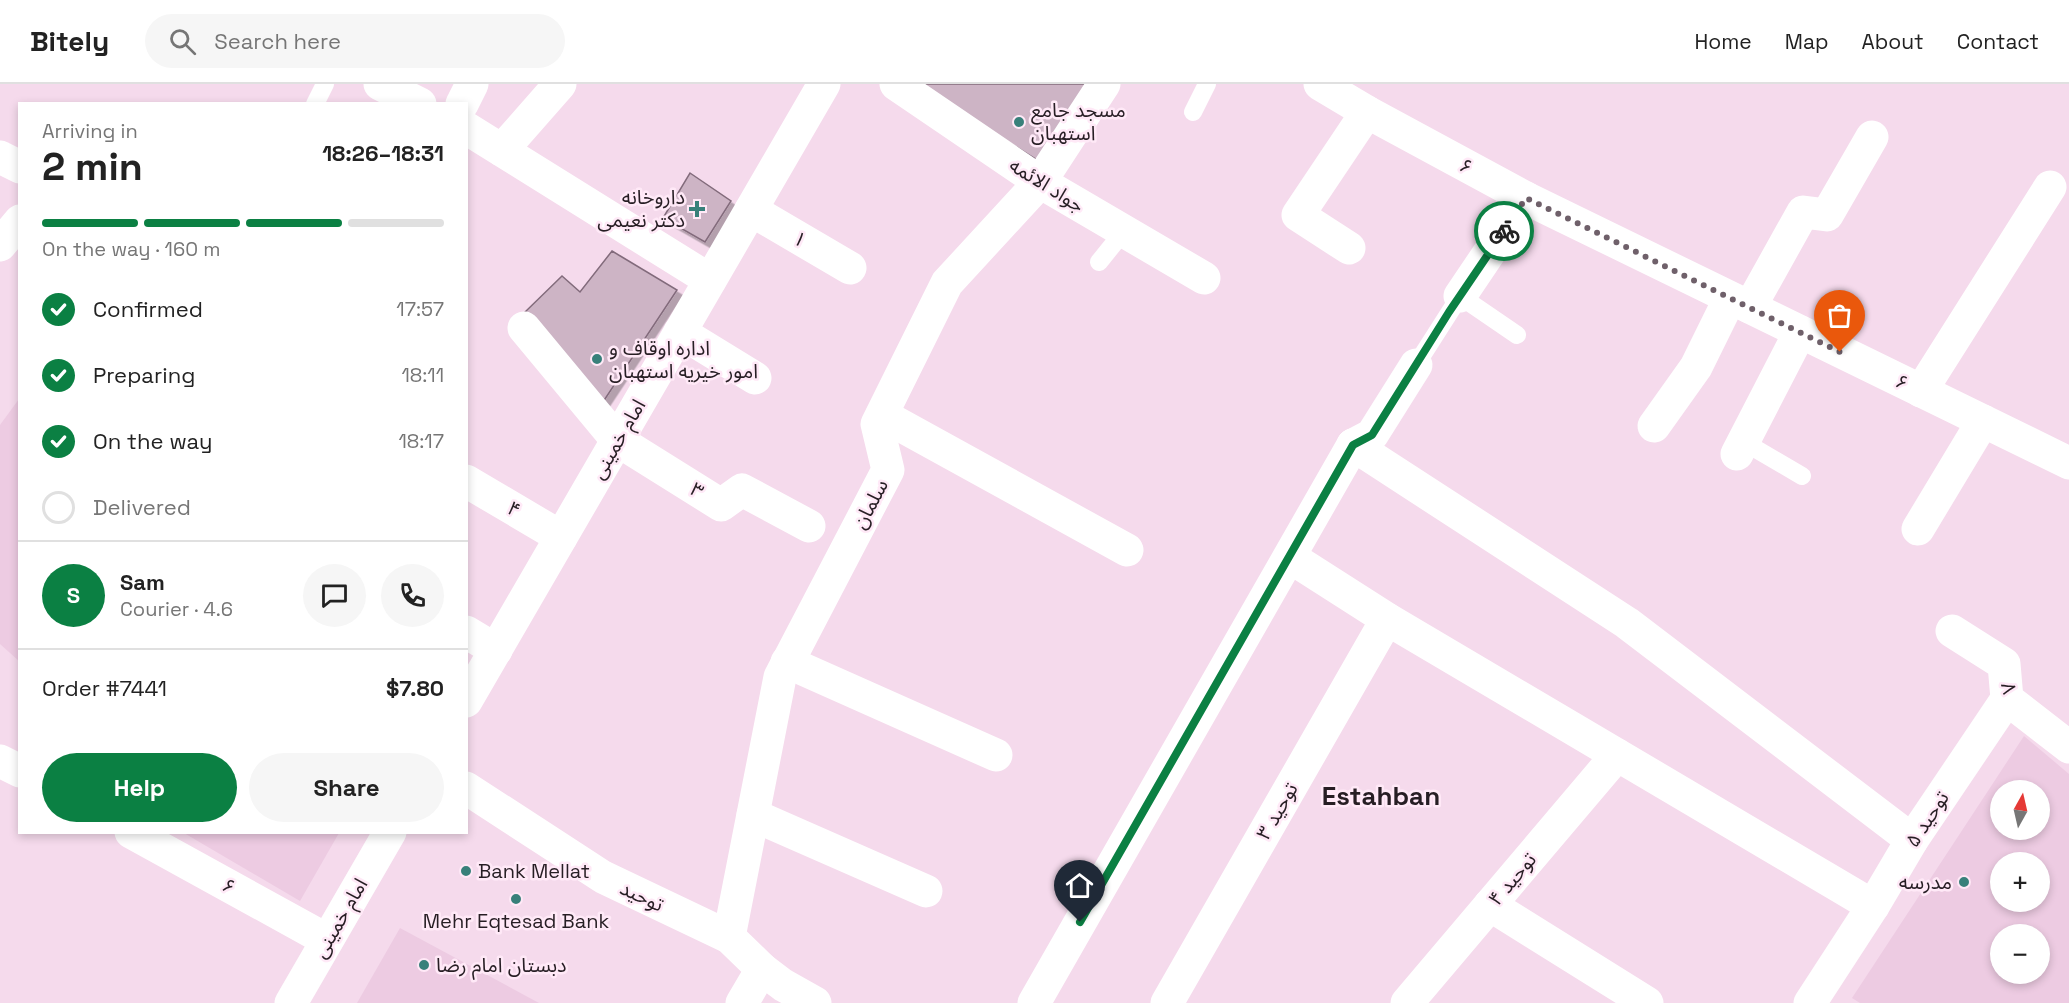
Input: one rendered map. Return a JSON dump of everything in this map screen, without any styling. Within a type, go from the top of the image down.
[{"type":"street","points":[[380,84],[416,102]]},
{"type":"street","points":[[463,102],[472,84]]},
{"type":"street","points":[[502,150],[560,84]]},
{"type":"street","name":"امام خمینی","points":[[468,698],[824,84]]},
{"type":"street","name":"جواد الائمه","points":[[896,84],[1040,182],[1204,278]]},
{"type":"street","name":"سلمان","points":[[729,937],[780,677],[888,470],[878,424],[947,282],[1040,182],[1104,84]]},
{"type":"street","name":"۶","points":[[1320,84],[1526,198],[2069,463]]},
{"type":"street","points":[[1349,248],[1298,214],[1367,112]]},
{"type":"street","points":[[468,129],[710,280]]},
{"type":"street","points":[[1654,426],[1803,212],[1827,215],[1872,137]]},
{"type":"street","points":[[0,157],[18,166]]},
{"type":"street","points":[[1921,391],[2050,187]]},
{"type":"street","points":[[1460,296],[1526,198]]},
{"type":"street","name":"۱","points":[[751,210],[850,268]]},
{"type":"street","points":[[0,245],[18,223]]},
{"type":"street","points":[[524,328],[617,440]]},
{"type":"street","points":[[680,332],[755,378]]},
{"type":"street","points":[[1740,448],[1800,332]]},
{"type":"street","points":[[1034,1003],[1353,445],[1372,435],[1416,365]]},
{"type":"street","points":[[882,415],[1127,550]]},
{"type":"street","points":[[1918,530],[1983,421]]},
{"type":"street","name":"۳","points":[[617,440],[722,506],[742,490],[809,526]]},
{"type":"street","points":[[1353,445],[1627,623],[1912,840]]},
{"type":"street","name":"۴","points":[[468,481],[561,537]]},
{"type":"street","points":[[1290,557],[1387,619],[1873,906]]},
{"type":"street","name":"توحید ۳","points":[[1167,1003],[1387,619]]},
{"type":"street","name":"۸","points":[[1952,631],[2004,664],[2007,699],[2066,739]]},
{"type":"street","points":[[468,633],[496,650]]},
{"type":"street","points":[[788,662],[996,755]]},
{"type":"street","name":"توحید ۵","points":[[1810,1003],[1873,906],[1912,840],[2007,699]]},
{"type":"street","name":"توحید ۴","points":[[1407,1003],[1617,755]]},
{"type":"street","points":[[0,761],[18,770]]},
{"type":"street","name":"توحید","points":[[468,789],[603,877],[729,937],[773,986],[815,1003]]},
{"type":"street","points":[[753,815],[926,891]]},
{"type":"street","name":"۶","points":[[135,834],[327,940]]},
{"type":"street","name":"امام خمینی","points":[[291,1003],[389,834]]},
{"type":"street","points":[[1490,905],[1647,1003]]},
{"type":"street","points":[[742,1003],[773,986]]},
{"type":"lane","points":[[316,102],[325,84]]},
{"type":"lane","points":[[1193,112],[1207,84]]},
{"type":"lane","points":[[1099,261],[1124,231]]},
{"type":"lane","points":[[1416,365],[1460,296],[1517,336]]},
{"type":"lane","points":[[1740,448],[1802,476]]},
{"type":"shaded area","points":[[18,400],[18,660],[0,644],[0,425]]},
{"type":"shaded area","name":"مدرسه","points":[[2024,736],[2069,774],[2069,1003],[1860,1003],[1852,998],[1990,788],[1990,840],[2050,840],[2050,780],[1995,780]]},
{"type":"shaded area","points":[[186,834],[338,834],[300,901]]},
{"type":"shaded area","name":"دبستان امام رضا","points":[[400,928],[539,1003],[357,1003]]},
{"type":"building","name":"مسجد جامع استهبان","points":[[916,84],[1087,84],[1037,160]]},
{"type":"building","name":"داروخانه دکتر نعیمی","points":[[690,173],[731,201],[705,242],[663,218]]},
{"type":"building","name":"اداره اوقاف و امور خیریه استهبان","points":[[612,251],[677,290],[601,405],[524,313],[562,276],[580,292]]},
{"type":"way so far","points":[[1504,231],[1526,198],[1840,352]]},
{"type":"place","name":"مسجد جامع استهبان","points":[[1019,122]]},
{"type":"place","name":"داروخانه دکتر نعیمی","points":[[697,209]]},
{"type":"place","name":"اداره اوقاف و امور خیریه استهبان","points":[[597,359]]},
{"type":"place","name":"Bank Mellat","points":[[466,871]]},
{"type":"place","name":"مدرسه","points":[[1964,882]]},
{"type":"place","name":"Mehr Eqtesad Bank","points":[[516,899]]},
{"type":"place","name":"دبستان امام رضا","points":[[424,965]]},
{"type":"district","name":"Estahban","points":[[1381,796]]},
{"type":"route","points":[[1080,922],[1353,445],[1372,435],[1449,312],[1504,231]]}]
